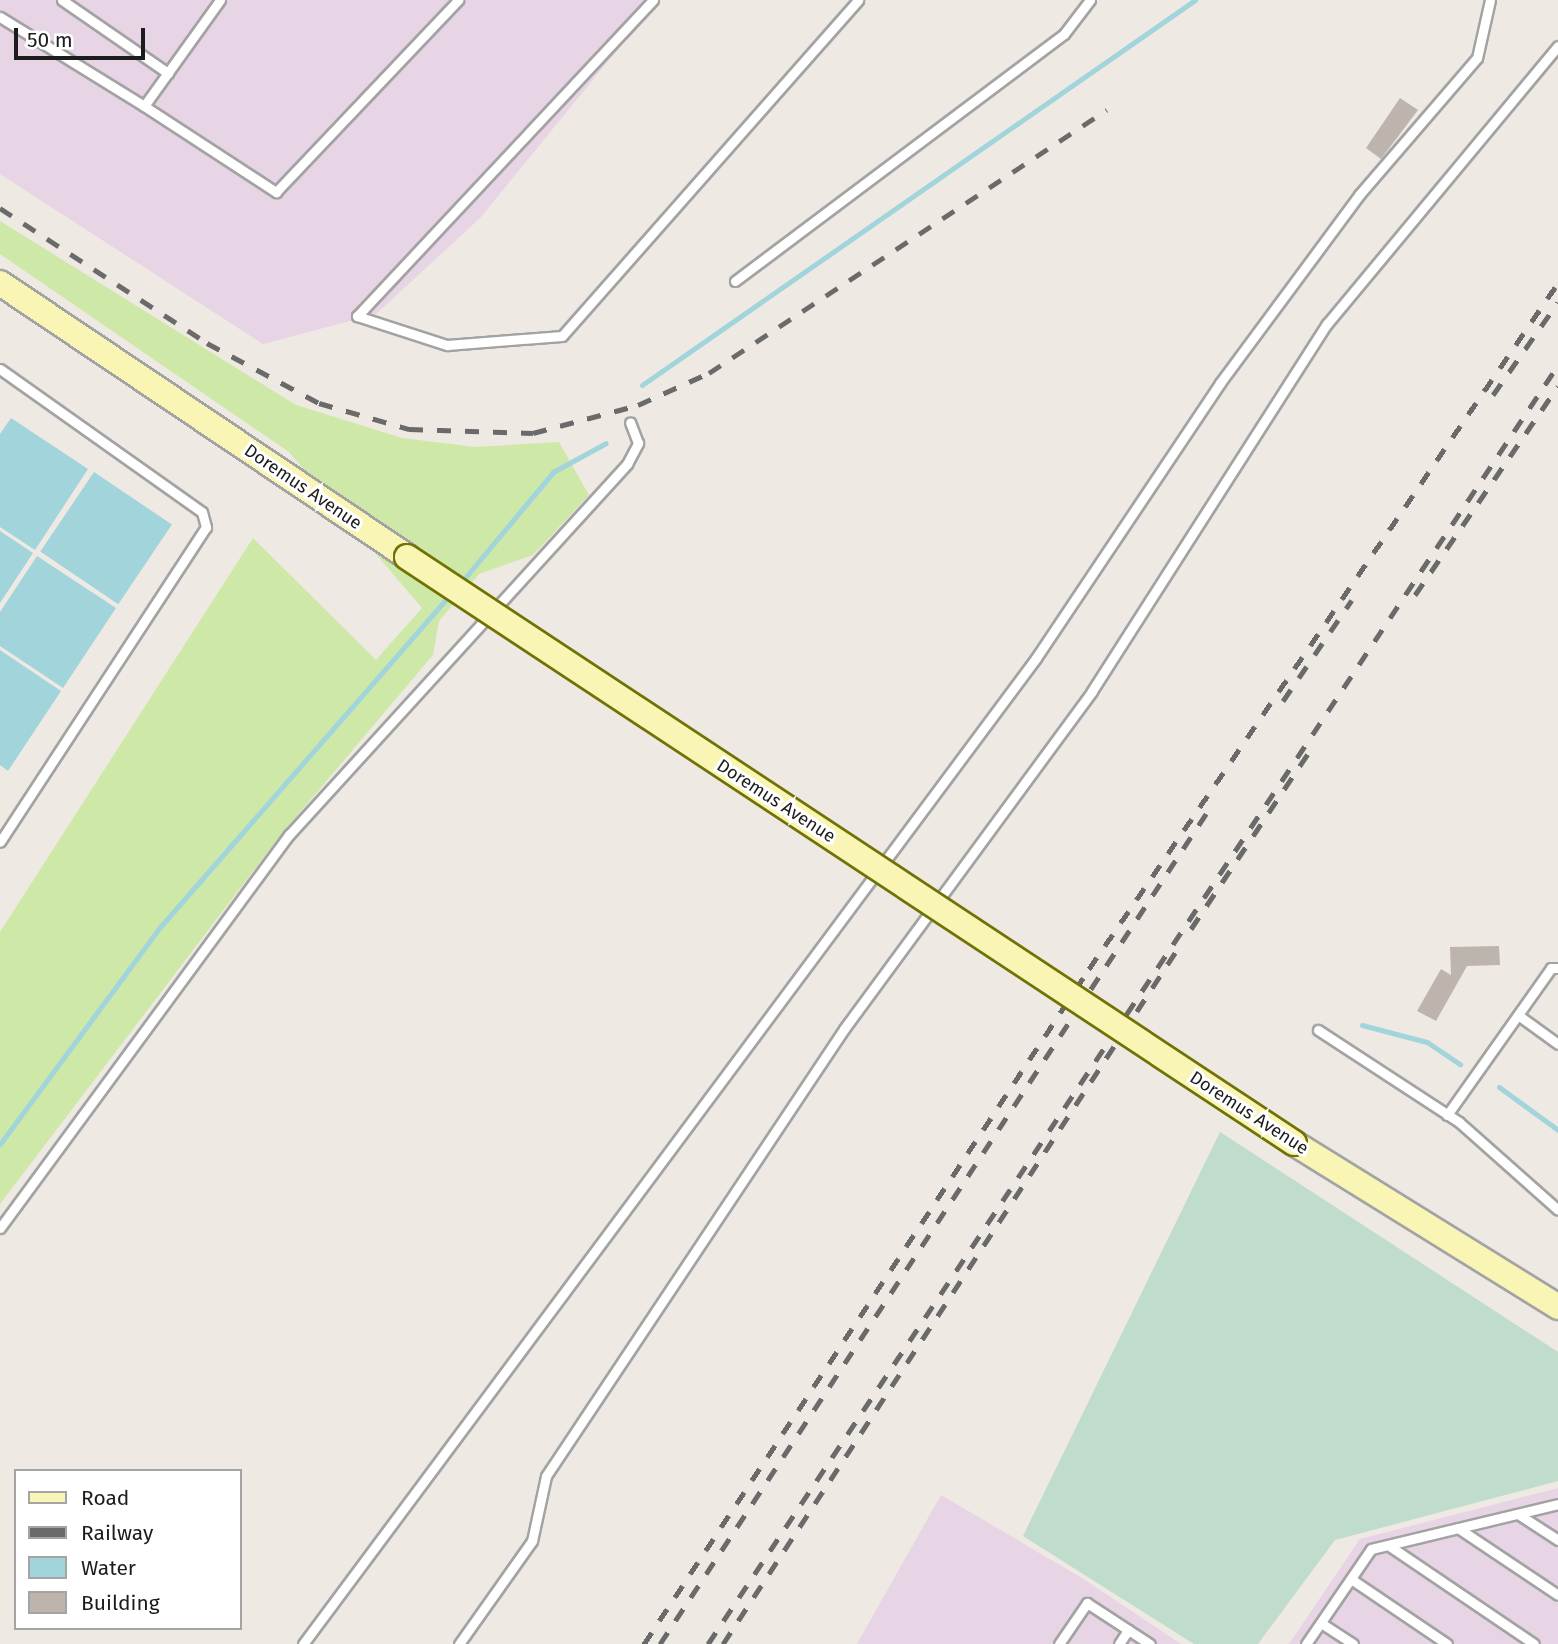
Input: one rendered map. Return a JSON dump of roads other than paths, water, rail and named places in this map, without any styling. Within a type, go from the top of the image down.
[{"type":"main road","name":"Doremus Avenue","points":[[0,284],[407,557],[1294,1143],[1558,1307]]},
{"type":"lane","points":[[62,0],[168,73]]},
{"type":"lane","points":[[144,106],[220,0]]},
{"type":"lane","points":[[0,17],[276,192],[458,0]]},
{"type":"lane","points":[[653,0],[357,316],[447,345],[562,336],[858,0]]},
{"type":"lane","points":[[303,1644],[1036,658],[1285,295],[1359,195],[1477,58],[1490,0]]},
{"type":"lane","points":[[735,282],[1064,34],[1094,1]]},
{"type":"lane","points":[[459,1644],[532,1541],[553,1465],[844,1029],[1092,691],[1327,324],[1558,46]]},
{"type":"lane","points":[[0,369],[202,512],[206,527],[0,842]]},
{"type":"lane","points":[[0,1228],[289,835],[628,464],[638,443],[630,422]]},
{"type":"lane","points":[[1447,1115],[1551,968],[1558,968]]},
{"type":"lane","points":[[1518,1015],[1558,1044]]},
{"type":"lane","points":[[1318,1030],[1447,1115],[1558,1210]]},
{"type":"lane","points":[[1306,1644],[1371,1549],[1558,1504]]},
{"type":"lane","points":[[1518,1514],[1558,1540]]},
{"type":"lane","points":[[1458,1528],[1558,1595]]},
{"type":"lane","points":[[1388,1545],[1534,1644]]},
{"type":"lane","points":[[1351,1579],[1447,1644]]},
{"type":"lane","points":[[1059,1644],[1087,1603],[1150,1644]]},
{"type":"lane","points":[[1321,1623],[1353,1644]]},
{"type":"lane","points":[[1119,1644],[1128,1630]]},
{"type":"water","points":[[11,418],[88,469],[35,550],[0,527],[0,434]]},
{"type":"water","points":[[94,472],[172,525],[118,604],[40,552]]},
{"type":"water","points":[[0,531],[33,553],[0,603]]},
{"type":"water","points":[[37,556],[116,608],[63,688],[0,646],[0,612]]},
{"type":"water","points":[[0,650],[61,691],[8,771],[0,765]]},
{"type":"waterway","points":[[642,385],[1195,0]]},
{"type":"waterway","points":[[459,585],[553,472],[606,443]]},
{"type":"waterway","points":[[0,1144],[161,926],[450,595]]},
{"type":"waterway","points":[[1362,1025],[1427,1042],[1460,1064]]},
{"type":"waterway","points":[[1499,1087],[1558,1130]]},
{"type":"railway","points":[[0,208],[207,343],[319,403],[409,429],[533,433],[638,405],[709,373],[1107,110]]},
{"type":"railway","points":[[644,1644],[1089,969],[1558,283]]},
{"type":"railway","points":[[1493,395],[1558,302]]},
{"type":"railway","points":[[708,1644],[1558,365]]},
{"type":"railway","points":[[1415,595],[1558,386]]},
{"type":"railway","points":[[1283,701],[1352,600]]},
{"type":"railway","points":[[1191,929],[1309,752]]},
{"type":"railway","points":[[660,1644],[1210,808]]},
{"type":"railway","points":[[723,1644],[1177,950]]}]
